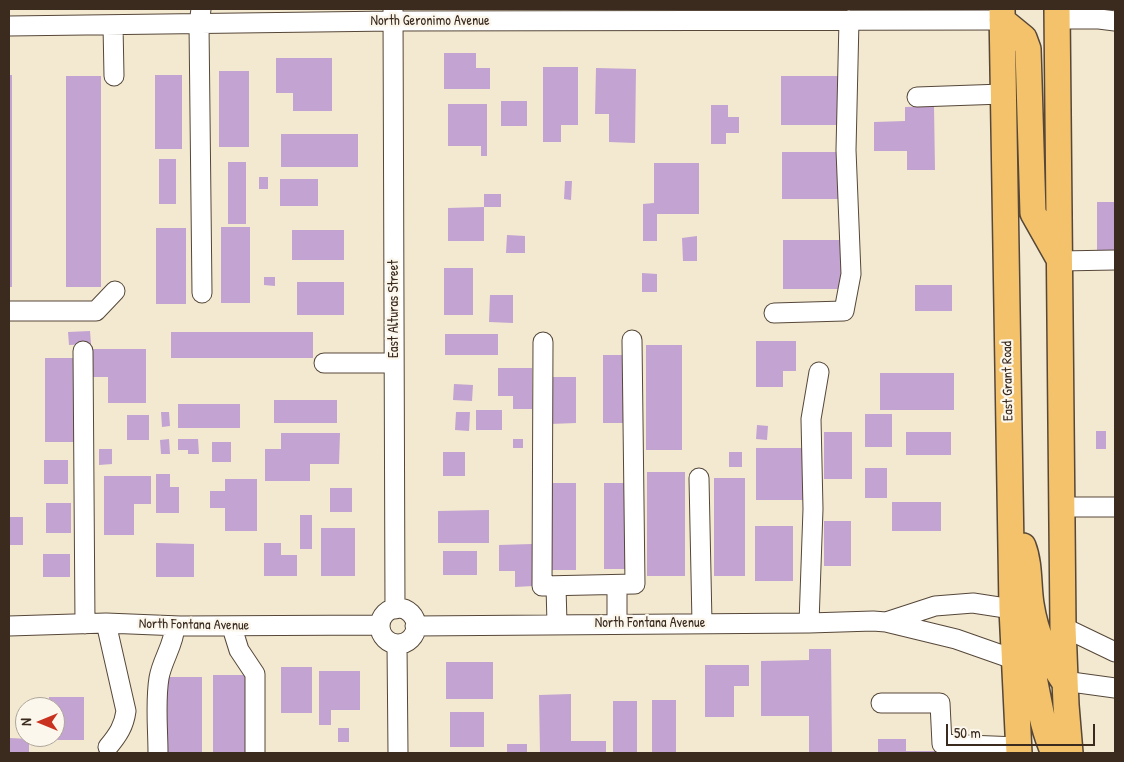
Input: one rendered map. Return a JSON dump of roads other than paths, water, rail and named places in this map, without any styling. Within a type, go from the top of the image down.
[{"type":"main road","points":[[1002,14],[1024,38],[1028,49],[1033,213],[1060,261]]},
{"type":"main road","name":"East Grant Road","points":[[1002,14],[1013,660],[1019,750]]},
{"type":"main road","points":[[1057,14],[1063,627],[1064,681],[1070,753]]},
{"type":"main road","points":[[1010,510],[1027,555],[1031,603],[1042,646],[1064,681]]},
{"type":"main road","points":[[1012,609],[1028,650],[1047,739],[1054,753]]},
{"type":"street","name":"North Geronimo Avenue","points":[[9,26],[36,17],[113,25],[200,16],[743,15],[849,20],[908,14],[1002,14]]},
{"type":"street","points":[[1057,14],[1115,21]]},
{"type":"street","name":"East Alturas Street","points":[[393,15],[395,609]]},
{"type":"street","points":[[200,16],[202,294]]},
{"type":"street","points":[[774,313],[844,312],[851,274],[846,150],[849,20]]},
{"type":"street","points":[[113,25],[114,76]]},
{"type":"street","points":[[917,97],[1003,94]]},
{"type":"street","points":[[1060,261],[1115,260]]},
{"type":"street","points":[[9,311],[96,312],[115,291]]},
{"type":"street","points":[[543,342],[542,586],[617,585],[635,584],[632,340]]},
{"type":"street","points":[[82,351],[85,624]]},
{"type":"street","points":[[324,363],[394,363]]},
{"type":"street","points":[[809,623],[813,509],[811,419],[819,372]]},
{"type":"street","points":[[700,478],[702,623]]},
{"type":"street","points":[[1061,507],[1115,507]]},
{"type":"street","points":[[617,585],[618,623]]},
{"type":"street","points":[[556,586],[557,624]]},
{"type":"street","points":[[886,622],[935,606],[973,603],[1012,609]]},
{"type":"street","points":[[395,609],[410,613],[415,626],[413,636],[397,644],[386,640],[380,630],[384,615],[395,609]]},
{"type":"street","points":[[886,622],[956,639],[1013,660]]},
{"type":"street","name":"North Fontana Avenue","points":[[415,626],[886,622]]},
{"type":"street","name":"North Fontana Avenue","points":[[9,626],[85,624],[174,626],[380,625]]},
{"type":"street","points":[[106,624],[126,711],[119,734],[108,747]]},
{"type":"street","points":[[158,753],[157,700],[159,679],[174,638],[174,626]]},
{"type":"street","points":[[235,626],[234,634],[239,650],[255,674],[255,753]]},
{"type":"street","points":[[1063,627],[1115,652]]},
{"type":"street","points":[[397,644],[398,753]]},
{"type":"street","points":[[1064,681],[1115,688]]},
{"type":"street","points":[[881,703],[940,703],[942,744],[1019,750]]}]
